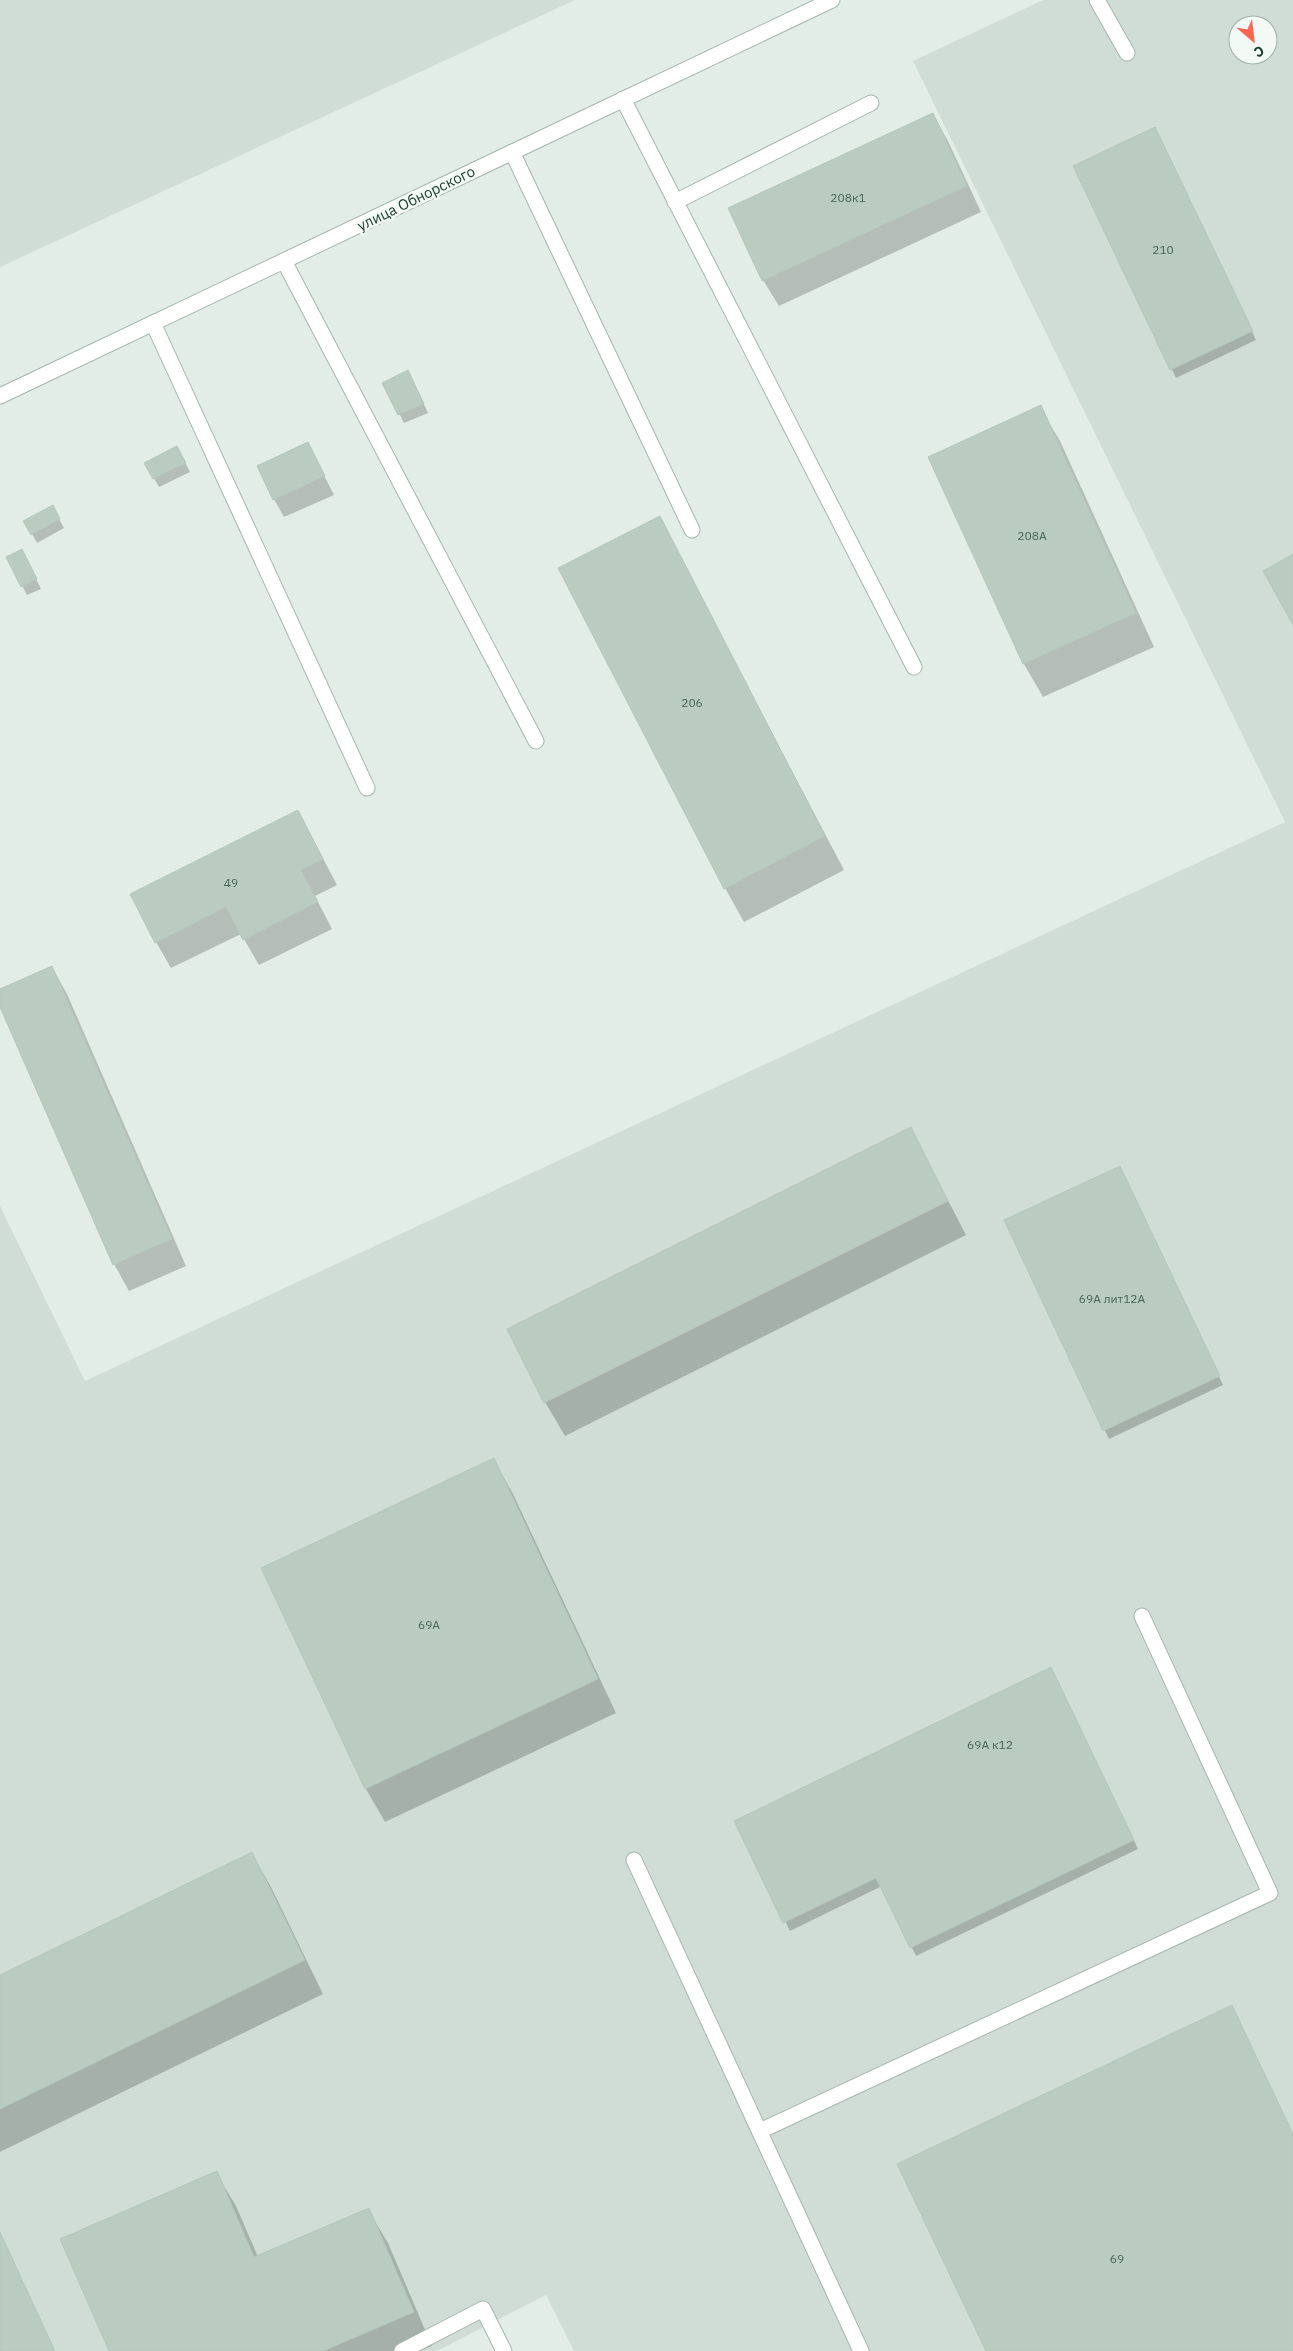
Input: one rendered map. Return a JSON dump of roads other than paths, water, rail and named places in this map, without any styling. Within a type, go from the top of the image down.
[{"type":"street","name":"улица Обнорского","points":[[0,396],[832,0]]},
{"type":"street","points":[[1096,0],[1127,53]]},
{"type":"street","points":[[623,100],[914,667]]},
{"type":"street","points":[[675,202],[871,103]]},
{"type":"street","points":[[512,152],[692,530]]},
{"type":"street","points":[[284,261],[536,741]]},
{"type":"street","points":[[153,323],[367,788]]},
{"type":"street","points":[[760,2131],[1270,1893],[1142,1616]]},
{"type":"street","points":[[634,1860],[861,2351]]},
{"type":"street","points":[[402,2351],[483,2309],[504,2351]]}]
